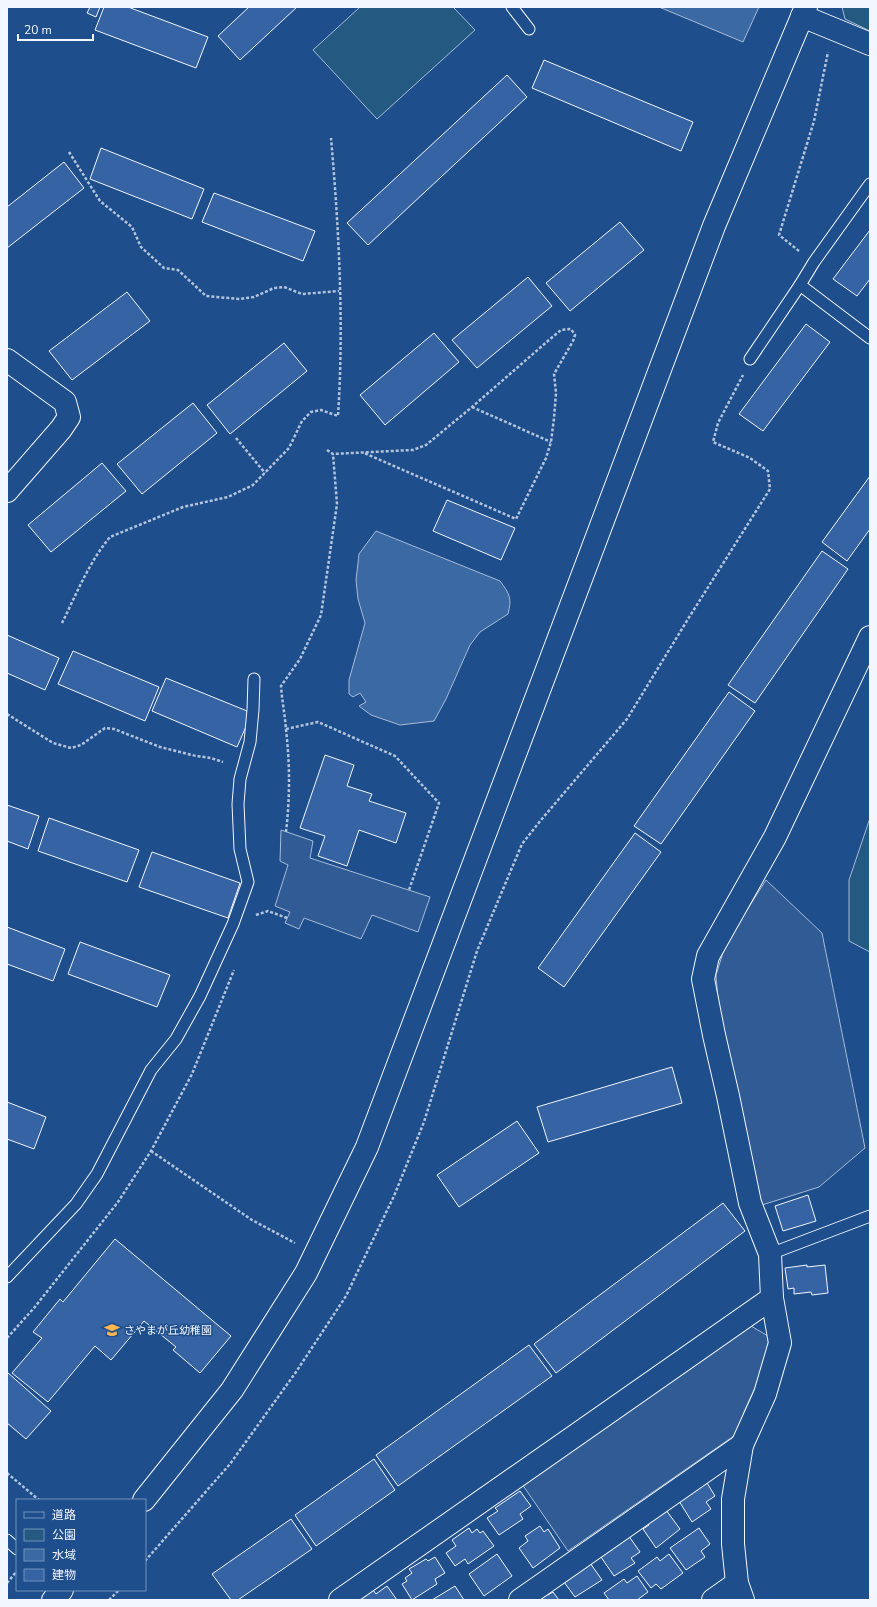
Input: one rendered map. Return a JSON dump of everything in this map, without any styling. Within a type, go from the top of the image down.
[{"type":"street","points":[[145,1499],[232,1390],[298,1286],[306,1273],[367,1146],[714,226],[804,12],[870,44]]},
{"type":"street","points":[[7,360],[65,402],[69,417],[61,429],[7,491]]},
{"type":"street","points":[[713,1600],[740,1592],[734,1544],[733,1499],[742,1445],[765,1394],[780,1343],[772,1298],[770,1254],[750,1203],[703,979],[708,956],[775,837],[870,637]]},
{"type":"street","points":[[340,1600],[772,1298]]},
{"type":"street","points":[[520,1600],[742,1445]]},
{"type":"street","points":[[53,1600],[61,1591]]},
{"type":"lane","points":[[512,7],[529,29]]},
{"type":"lane","points":[[750,359],[814,262],[870,184]]},
{"type":"lane","points":[[800,285],[870,338]]},
{"type":"lane","points":[[7,1277],[76,1204],[97,1174],[151,1070],[176,1039],[193,1008],[233,924],[248,882],[240,849],[238,804],[240,780],[250,742],[254,679]]},
{"type":"lane","points":[[770,1254],[870,1216]]},
{"type":"lane","points":[[7,1540],[16,1548]]},
{"type":"path","points":[[814,262],[779,235],[814,121],[828,52]]},
{"type":"path","points":[[62,624],[88,571],[102,547],[110,537],[183,507],[228,497],[253,485],[289,448],[302,421],[311,412],[321,410],[338,416],[341,367],[337,198],[332,138]]},
{"type":"path","points":[[69,152],[100,202],[132,227],[140,247],[164,268],[178,270],[206,296],[239,299],[254,297],[274,288],[284,287],[302,294],[339,291]]},
{"type":"path","points":[[327,450],[333,454],[364,453],[413,450],[426,445],[561,330],[572,330],[574,335],[573,341],[554,374],[556,393],[551,442],[546,458],[516,519],[364,453]]},
{"type":"path","points":[[146,1560],[230,1464],[296,1372],[346,1296],[394,1196],[424,1122],[477,951],[522,844],[627,719],[770,489],[768,471],[750,458],[713,442],[718,423],[750,359]]},
{"type":"path","points":[[472,407],[551,442]]},
{"type":"path","points":[[236,438],[265,473]]},
{"type":"path","points":[[286,832],[290,775],[281,686],[300,659],[321,615],[337,504],[333,454]]},
{"type":"path","points":[[7,714],[53,743],[71,748],[81,745],[105,728],[114,728],[160,747],[196,756],[211,758],[222,762]]},
{"type":"path","points":[[286,729],[318,722],[395,756],[439,803],[409,890]]},
{"type":"path","points":[[255,915],[268,911],[287,918]]},
{"type":"path","points":[[7,1338],[34,1308],[118,1202],[151,1151],[192,1074],[236,967]]},
{"type":"path","points":[[151,1151],[252,1220],[298,1244]]},
{"type":"path","points":[[7,1472],[38,1499]]},
{"type":"path","points":[[7,1583],[16,1572]]},
{"type":"path","points":[[109,1600],[118,1591]]},
{"type":"green space","points":[[360,7],[453,7],[475,30],[377,119],[313,50]]},
{"type":"green space","points":[[842,7],[870,7],[870,31],[845,19]]},
{"type":"green space","points":[[870,818],[870,952],[849,941],[849,880]]},
{"type":"shaded area","points":[[281,830],[313,841],[310,858],[430,897],[418,932],[372,915],[361,939],[304,918],[299,929],[285,923],[290,912],[275,906],[288,865],[280,861]]},
{"type":"shaded area","points":[[766,880],[822,933],[865,1148],[819,1187],[762,1205],[720,1023],[716,975],[726,943]]},
{"type":"shaded area","points":[[751,1326],[768,1336],[769,1357],[744,1412],[741,1431],[568,1551],[522,1484]]},
{"type":"water","points":[[659,7],[759,7],[743,42]]},
{"type":"water","points":[[376,531],[500,581],[510,600],[508,614],[480,632],[470,645],[446,699],[434,721],[400,725],[371,715],[359,706],[366,702],[360,693],[353,697],[349,694],[349,680],[365,623],[358,599],[356,580],[359,554]]},
{"type":"building","points":[[90,7],[100,7],[96,17],[87,13]]},
{"type":"building","points":[[104,7],[128,7],[208,37],[196,68],[95,30]]},
{"type":"building","points":[[249,7],[297,7],[240,60],[218,36]]},
{"type":"building","points":[[544,60],[693,122],[681,151],[532,88]]},
{"type":"building","points":[[507,75],[527,97],[368,245],[347,223]]},
{"type":"building","points":[[101,148],[204,189],[192,219],[90,179]]},
{"type":"building","points":[[64,162],[84,188],[7,248],[7,207]]},
{"type":"building","points":[[214,193],[315,231],[303,261],[202,222]]},
{"type":"building","points":[[620,222],[644,250],[570,311],[546,283]]},
{"type":"building","points":[[870,230],[870,279],[857,296],[833,279]]},
{"type":"building","points":[[528,277],[552,306],[477,368],[452,340]]},
{"type":"building","points":[[127,292],[150,321],[72,380],[49,351]]},
{"type":"building","points":[[806,324],[830,342],[763,431],[739,414]]},
{"type":"building","points":[[434,333],[459,362],[385,425],[360,395]]},
{"type":"building","points":[[284,343],[307,371],[230,434],[207,405]]},
{"type":"building","points":[[193,403],[217,433],[142,494],[117,464]]},
{"type":"building","points":[[102,463],[126,491],[51,552],[28,525]]},
{"type":"building","points":[[870,476],[870,529],[847,561],[822,542]]},
{"type":"building","points":[[447,500],[515,528],[501,560],[433,531]]},
{"type":"building","points":[[822,551],[848,569],[755,703],[728,685]]},
{"type":"building","points":[[7,635],[59,658],[45,690],[7,673]]},
{"type":"building","points":[[73,651],[159,687],[145,721],[58,684]]},
{"type":"building","points":[[166,678],[252,713],[237,747],[152,711]]},
{"type":"building","points":[[729,692],[755,711],[661,844],[634,826]]},
{"type":"building","points":[[325,755],[354,765],[347,786],[372,794],[369,801],[406,813],[396,843],[359,830],[347,866],[318,856],[325,836],[300,828]]},
{"type":"building","points":[[7,805],[39,816],[28,849],[7,841]]},
{"type":"building","points":[[49,818],[139,850],[127,882],[38,851]]},
{"type":"building","points":[[635,833],[661,852],[564,987],[538,968]]},
{"type":"building","points":[[152,852],[240,883],[228,918],[139,887]]},
{"type":"building","points":[[7,927],[65,949],[53,981],[7,964]]},
{"type":"building","points":[[80,942],[170,975],[157,1007],[68,974]]},
{"type":"building","points":[[672,1067],[682,1103],[548,1142],[537,1107]]},
{"type":"building","points":[[7,1102],[46,1117],[34,1149],[7,1139]]},
{"type":"building","points":[[517,1121],[539,1153],[459,1207],[437,1175]]},
{"type":"building","points":[[808,1195],[816,1221],[783,1231],[775,1206]]},
{"type":"building","points":[[723,1203],[745,1231],[556,1373],[534,1344]]},
{"type":"building","points":[[115,1239],[231,1336],[200,1373],[173,1350],[176,1347],[144,1321],[111,1360],[95,1346],[48,1402],[12,1373],[42,1338],[33,1332],[60,1299],[63,1302]]},
{"type":"building","points":[[807,1265],[807,1267],[825,1265],[828,1293],[812,1295],[811,1292],[794,1294],[794,1288],[788,1289],[785,1268]]},
{"type":"building","points":[[529,1345],[552,1376],[398,1486],[376,1455]]},
{"type":"building","points":[[7,1372],[51,1411],[26,1439],[7,1423]]},
{"type":"building","points":[[374,1459],[395,1490],[316,1546],[295,1515]]},
{"type":"building","points":[[704,1478],[715,1496],[706,1502],[711,1509],[692,1522],[679,1501]]},
{"type":"building","points":[[520,1491],[531,1506],[520,1514],[523,1519],[499,1535],[487,1518],[498,1511],[495,1508]]},
{"type":"building","points":[[663,1506],[680,1529],[656,1548],[643,1529],[649,1525],[645,1519]]},
{"type":"building","points":[[291,1519],[312,1549],[238,1600],[231,1600],[212,1574]]},
{"type":"building","points":[[540,1526],[544,1532],[548,1529],[560,1548],[533,1568],[519,1548],[528,1541],[525,1536]]},
{"type":"building","points":[[469,1528],[472,1533],[477,1529],[480,1533],[483,1531],[494,1546],[468,1564],[465,1559],[455,1566],[446,1553],[456,1546],[452,1540]]},
{"type":"building","points":[[699,1528],[710,1544],[701,1551],[705,1557],[686,1570],[670,1548]]},
{"type":"building","points":[[626,1532],[640,1552],[631,1558],[635,1563],[614,1576],[601,1557],[608,1552],[604,1547]]},
{"type":"building","points":[[497,1554],[512,1576],[484,1596],[469,1574]]},
{"type":"building","points":[[669,1554],[683,1573],[661,1589],[656,1584],[651,1588],[638,1571],[657,1557],[660,1561]]},
{"type":"building","points":[[435,1557],[445,1573],[435,1579],[437,1584],[412,1600],[402,1584],[407,1581],[405,1578],[412,1573],[409,1569],[426,1559],[428,1561]]},
{"type":"building","points":[[588,1560],[602,1580],[575,1597],[564,1582]]},
{"type":"building","points":[[637,1576],[648,1592],[637,1600],[609,1600],[604,1593],[624,1579],[627,1583]]},
{"type":"building","points":[[387,1586],[397,1600],[360,1600],[373,1590],[376,1594]]},
{"type":"building","points":[[455,1586],[464,1600],[432,1600]]},
{"type":"building","points":[[553,1592],[559,1600],[535,1600],[546,1593],[548,1595]]},
{"type":"place","name":"さやまが丘幼稚園","points":[[112,1330]]}]
